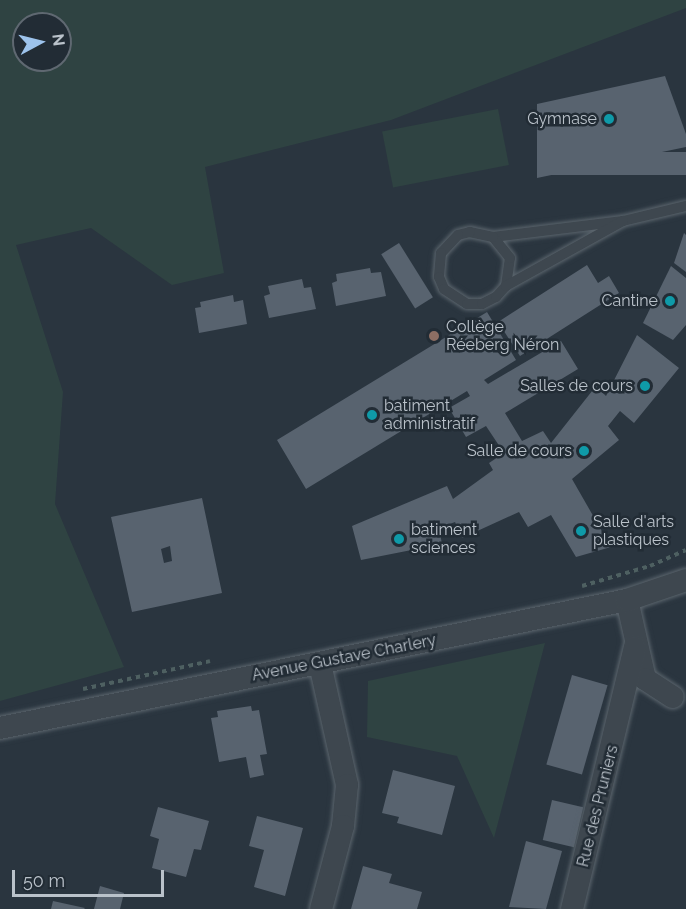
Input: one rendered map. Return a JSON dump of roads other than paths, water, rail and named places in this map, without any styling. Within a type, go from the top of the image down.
[{"type":"street","name":"Avenue Gustave Charlery","points":[[0,728],[627,600],[686,580]]},
{"type":"street","name":"Rue des Pruniers","points":[[627,600],[635,647],[645,679],[679,699]]},
{"type":"street","name":"Rue des Pruniers","points":[[572,909],[625,704],[635,647]]},
{"type":"street","points":[[320,664],[347,785],[344,826],[321,909]]},
{"type":"street","name":"Rue des Pruniers","points":[[625,704],[639,694],[679,699]]},
{"type":"lane","points":[[623,221],[506,286],[496,297],[482,304],[467,304],[453,297],[439,277],[441,253],[458,235],[470,232],[493,237],[623,221],[686,206]]},
{"type":"lane","points":[[493,237],[510,258],[506,286]]},
{"type":"place","name":"Gymnase","points":[[609,119]]},
{"type":"place","name":"Cantine","points":[[670,301]]},
{"type":"place","name":"Collège Réeberg Néron","points":[[434,336]]},
{"type":"place","name":"Salles de cours","points":[[645,386]]},
{"type":"place","name":"batiment administratif","points":[[372,415]]},
{"type":"place","name":"Salle de cours","points":[[584,451]]},
{"type":"place","name":"Salle d'arts plastiques","points":[[581,531]]},
{"type":"place","name":"batiment sciences","points":[[399,539]]}]
